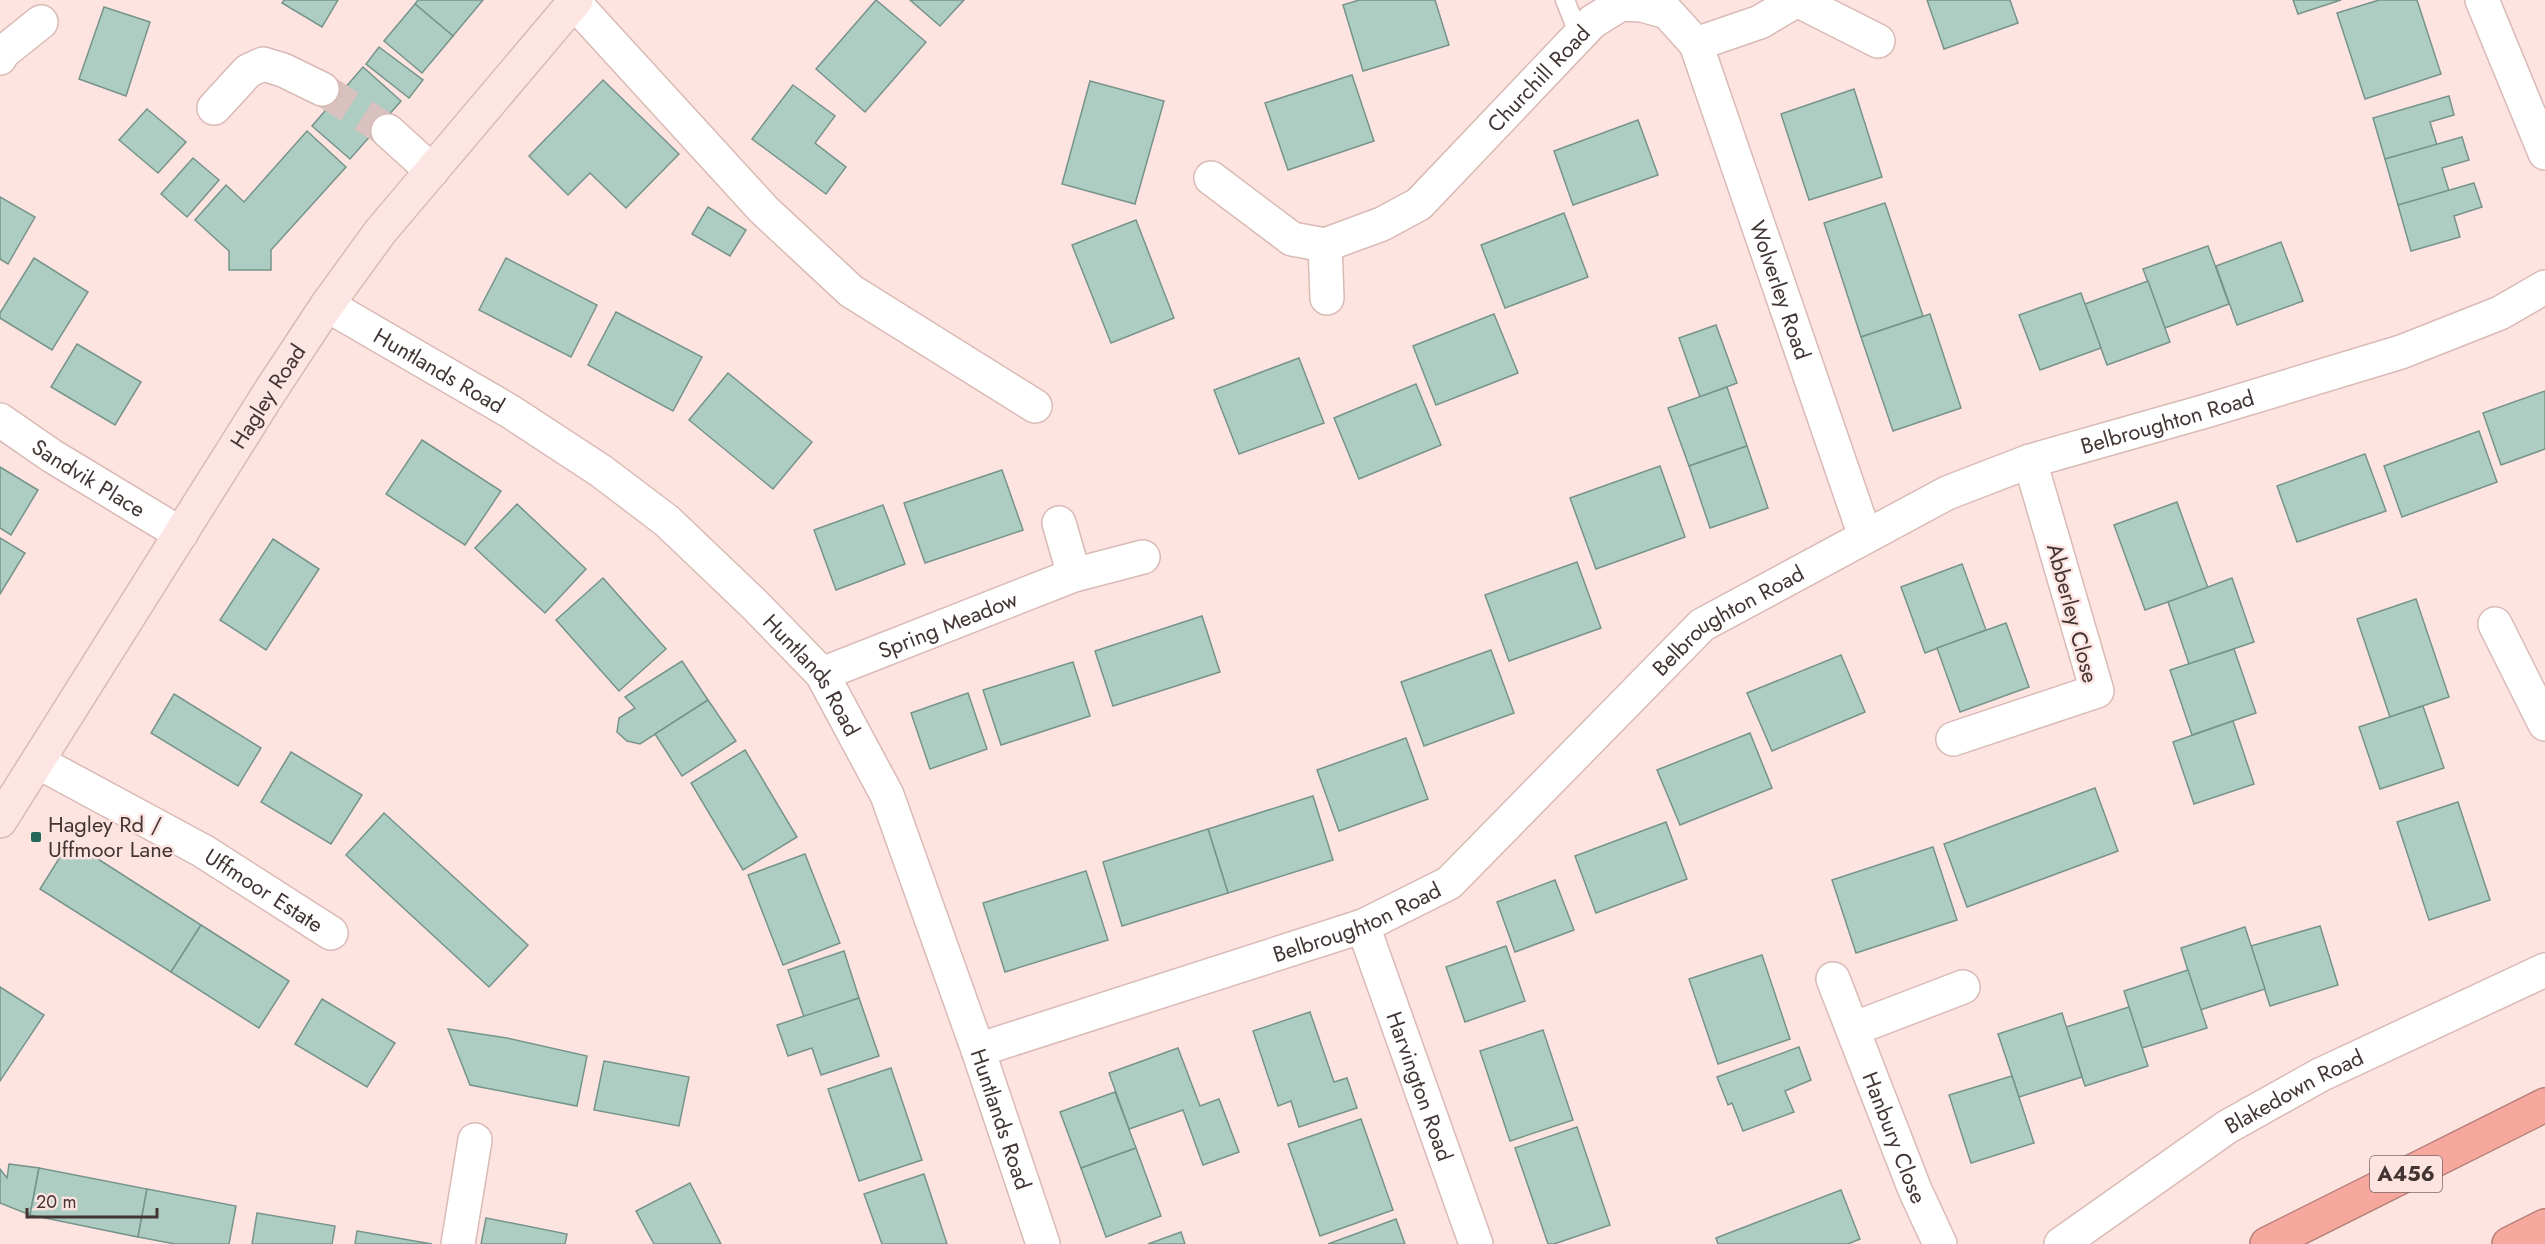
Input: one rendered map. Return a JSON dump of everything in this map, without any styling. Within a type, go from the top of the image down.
[{"type":"highway","name":"A456","points":[[2267,1244],[2545,1105]]},
{"type":"highway","points":[[2510,1244],[2545,1226]]},
{"type":"main road","name":"Hagley Road","points":[[0,821],[327,305],[380,232],[574,1]]},
{"type":"street","points":[[1696,44],[1760,22],[1797,0],[1878,41]]},
{"type":"street","points":[[2482,0],[2545,153]]},
{"type":"street","points":[[574,1],[764,210],[851,291],[1035,406]]},
{"type":"street","name":"Churchill Road","points":[[1325,245],[1382,224],[1419,204],[1592,22],[1621,4],[1642,5],[1667,12],[1696,44]]},
{"type":"street","points":[[0,55],[41,22]]},
{"type":"street","name":"Wolverley Road","points":[[1696,44],[1865,536]]},
{"type":"street","points":[[214,108],[248,71],[263,64],[283,70],[322,89]]},
{"type":"street","points":[[388,131],[432,171]]},
{"type":"street","points":[[1211,178],[1292,238],[1325,245],[1328,298]]},
{"type":"street","name":"Belbroughton Road","points":[[978,1050],[1363,926],[1449,883],[1702,625],[1947,493],[2030,461],[2401,352],[2500,313],[2545,287]]},
{"type":"street","name":"Huntlands Road","points":[[327,305],[511,412],[601,471],[667,521],[755,605],[822,674],[887,795],[978,1050],[1043,1244]]},
{"type":"street","name":"Sandvik Place","points":[[0,420],[52,456],[180,534]]},
{"type":"street","name":"Abberley Close","points":[[1953,739],[2097,691],[2030,461]]},
{"type":"street","points":[[1059,523],[1074,575]]},
{"type":"street","name":"Spring Meadow","points":[[822,674],[1074,575],[1143,557]]},
{"type":"street","points":[[2495,624],[2545,724]]},
{"type":"street","name":"Uffmoor Estate","points":[[38,762],[203,851],[331,933]]},
{"type":"street","name":"Harvington Road","points":[[1363,926],[1476,1244]]},
{"type":"street","name":"Blakedown Road","points":[[2061,1244],[2227,1127],[2320,1075],[2545,970]]},
{"type":"street","name":"Hanbury Close","points":[[1833,979],[1916,1190],[1940,1244]]},
{"type":"street","points":[[1853,1029],[1963,987]]},
{"type":"street","points":[[458,1244],[475,1140]]},
{"type":"lane","points":[[1565,0],[1580,35]]},
{"type":"building","points":[[284,0],[338,0],[322,27],[282,3]]},
{"type":"building","points":[[418,0],[483,0],[453,36],[415,4]]},
{"type":"building","points":[[876,0],[926,42],[865,112],[816,69]]},
{"type":"building","points":[[910,0],[964,0],[940,26]]},
{"type":"building","points":[[1359,0],[1435,0],[1449,45],[1363,71],[1343,5]]},
{"type":"building","points":[[1927,0],[2010,0],[2018,23],[1944,49]]},
{"type":"building","points":[[2293,0],[2341,0],[2298,14]]},
{"type":"building","points":[[2379,0],[2417,0],[2441,74],[2365,99],[2337,13]]},
{"type":"building","points":[[415,4],[453,36],[422,73],[384,41]]},
{"type":"building","points":[[104,7],[150,22],[126,96],[79,79]]},
{"type":"building","points":[[379,47],[423,80],[409,98],[366,64]]},
{"type":"building","points":[[363,67],[401,101],[350,159],[312,126]]},
{"type":"building","points":[[1352,75],[1374,141],[1288,170],[1265,103]]},
{"type":"building","points":[[603,80],[679,154],[626,208],[590,173],[568,195],[529,156]]},
{"type":"building","points":[[1090,81],[1164,101],[1135,204],[1062,184]]},
{"type":"building","points":[[793,85],[835,116],[815,143],[846,167],[826,194],[752,139]]},
{"type":"building","points":[[1854,89],[1882,177],[1809,200],[1781,114]]},
{"type":"building","points":[[2449,96],[2454,115],[2430,122],[2437,145],[2385,159],[2373,118]]},
{"type":"building","points":[[147,109],[186,142],[158,173],[119,140]]},
{"type":"building","points":[[1638,120],[1658,175],[1573,205],[1554,151]]},
{"type":"building","points":[[307,131],[346,167],[271,250],[271,270],[229,270],[229,251],[195,220],[226,185],[244,202]]},
{"type":"building","points":[[2462,137],[2469,160],[2442,168],[2449,191],[2398,205],[2385,159]]},
{"type":"building","points":[[193,158],[219,180],[187,217],[161,194]]},
{"type":"building","points":[[2474,183],[2482,207],[2454,216],[2460,237],[2411,251],[2398,205]]},
{"type":"building","points":[[0,197],[35,217],[8,264],[0,259]]},
{"type":"building","points":[[1885,203],[1923,316],[1861,337],[1824,223]]},
{"type":"building","points":[[708,207],[746,230],[730,256],[692,234]]},
{"type":"building","points":[[1564,213],[1588,277],[1505,308],[1481,245]]},
{"type":"building","points":[[1136,220],[1174,318],[1111,343],[1072,245]]},
{"type":"building","points":[[2281,242],[2303,301],[2237,325],[2216,266]]},
{"type":"building","points":[[2208,246],[2229,304],[2165,328],[2143,269]]},
{"type":"building","points":[[34,258],[88,292],[52,350],[0,318],[0,313]]},
{"type":"building","points":[[506,258],[597,305],[571,357],[479,310]]},
{"type":"building","points":[[2148,281],[2170,342],[2107,365],[2085,304]]},
{"type":"building","points":[[2081,293],[2101,348],[2040,370],[2019,315]]},
{"type":"building","points":[[616,312],[702,357],[673,411],[588,365]]},
{"type":"building","points":[[1494,314],[1518,373],[1436,405],[1413,346]]},
{"type":"building","points":[[1930,314],[1961,408],[1893,431],[1861,337]]},
{"type":"building","points":[[1716,325],[1737,383],[1700,397],[1679,338]]},
{"type":"building","points":[[77,344],[141,382],[115,425],[51,387]]},
{"type":"building","points":[[1299,358],[1324,423],[1239,454],[1214,390]]},
{"type":"building","points":[[728,373],[812,442],[773,489],[689,420]]},
{"type":"building","points":[[1416,384],[1441,445],[1359,479],[1334,418]]},
{"type":"building","points":[[1727,387],[1747,446],[1689,466],[1668,408]]},
{"type":"building","points":[[2545,391],[2545,449],[2501,465],[2483,413]]},
{"type":"building","points":[[2479,431],[2497,482],[2402,517],[2384,466]]},
{"type":"building","points":[[422,440],[501,491],[465,545],[386,494]]},
{"type":"building","points":[[1747,446],[1768,508],[1710,528],[1689,466]]},
{"type":"building","points":[[2365,454],[2386,511],[2297,542],[2277,486]]},
{"type":"building","points":[[1660,466],[1685,537],[1596,569],[1570,498]]},
{"type":"building","points":[[0,467],[38,490],[11,535],[0,528]]},
{"type":"building","points":[[1002,470],[1023,530],[925,563],[904,503]]},
{"type":"building","points":[[2177,502],[2208,588],[2145,610],[2114,525]]},
{"type":"building","points":[[517,504],[586,569],[545,613],[475,548]]},
{"type":"building","points":[[883,505],[905,564],[836,590],[814,530]]},
{"type":"building","points":[[0,538],[25,553],[0,594]]},
{"type":"building","points":[[273,539],[319,569],[266,650],[220,620]]},
{"type":"building","points":[[1577,562],[1601,628],[1509,661],[1485,595]]},
{"type":"building","points":[[1962,564],[1986,630],[1925,653],[1901,587]]},
{"type":"building","points":[[603,578],[666,649],[619,691],[556,620]]},
{"type":"building","points":[[2232,578],[2254,642],[2189,664],[2168,602]]},
{"type":"building","points":[[2416,599],[2449,697],[2390,717],[2357,619]]},
{"type":"building","points":[[1202,616],[1220,672],[1113,706],[1095,651]]},
{"type":"building","points":[[2006,623],[2029,687],[1960,712],[1937,648]]},
{"type":"building","points":[[2234,649],[2256,713],[2192,735],[2170,670]]},
{"type":"building","points":[[1491,650],[1514,713],[1424,746],[1401,682]]},
{"type":"building","points":[[1841,655],[1865,712],[1772,751],[1747,693]]},
{"type":"building","points":[[682,661],[708,700],[640,744],[627,741],[617,732],[619,718],[635,708],[625,697]]},
{"type":"building","points":[[1073,662],[1090,716],[1001,745],[983,690]]},
{"type":"building","points":[[968,693],[987,749],[930,769],[911,713]]},
{"type":"building","points":[[174,694],[261,748],[238,786],[151,733]]},
{"type":"building","points":[[708,700],[736,741],[682,776],[655,734]]},
{"type":"building","points":[[2423,706],[2444,768],[2380,789],[2359,727]]},
{"type":"building","points":[[2233,721],[2254,784],[2194,804],[2173,742]]},
{"type":"building","points":[[1750,733],[1772,788],[1680,825],[1657,770]]},
{"type":"building","points":[[1406,738],[1428,799],[1339,831],[1317,770]]},
{"type":"building","points":[[745,750],[797,837],[743,870],[691,783]]},
{"type":"building","points":[[291,752],[362,795],[331,844],[261,802]]},
{"type":"building","points":[[2095,788],[2118,851],[1967,907],[1944,844]]},
{"type":"building","points":[[1313,796],[1333,860],[1228,893],[1208,829]]},
{"type":"building","points":[[2458,802],[2490,900],[2429,920],[2397,822]]},
{"type":"building","points":[[384,813],[528,945],[489,987],[346,855]]},
{"type":"building","points":[[1666,822],[1687,879],[1596,913],[1575,856]]},
{"type":"building","points":[[1208,829],[1228,893],[1122,926],[1103,862]]},
{"type":"building","points":[[70,841],[201,925],[171,972],[40,889]]},
{"type":"building","points":[[1933,847],[1957,920],[1856,953],[1832,880]]},
{"type":"building","points":[[805,854],[840,943],[783,965],[748,875]]},
{"type":"building","points":[[1086,871],[1108,940],[1005,972],[983,903]]},
{"type":"building","points":[[1555,880],[1574,930],[1515,952],[1497,902]]},
{"type":"building","points":[[201,925],[289,981],[259,1028],[171,972]]},
{"type":"building","points":[[2320,926],[2338,985],[2270,1006],[2251,946]]},
{"type":"building","points":[[2245,927],[2265,989],[2200,1010],[2181,948]]},
{"type":"building","points":[[1506,946],[1525,1001],[1465,1022],[1446,967]]},
{"type":"building","points":[[844,951],[859,998],[804,1017],[788,970]]},
{"type":"building","points":[[1762,955],[1790,1039],[1718,1064],[1689,979]]},
{"type":"building","points":[[2188,970],[2207,1028],[2142,1048],[2124,991]]},
{"type":"building","points":[[0,987],[44,1015],[0,1081]]},
{"type":"building","points":[[859,998],[879,1056],[821,1075],[812,1048],[788,1056],[777,1025]]},
{"type":"building","points":[[322,999],[395,1043],[367,1087],[295,1044]]},
{"type":"building","points":[[2129,1007],[2148,1066],[2085,1086],[2066,1027]]},
{"type":"building","points":[[1310,1012],[1334,1082],[1347,1078],[1357,1108],[1299,1127],[1291,1101],[1278,1106],[1253,1031]]},
{"type":"building","points":[[2062,1013],[2082,1077],[2019,1097],[1998,1034]]},
{"type":"building","points":[[448,1029],[507,1038],[587,1056],[577,1106],[470,1085]]},
{"type":"building","points":[[1543,1030],[1573,1120],[1510,1141],[1480,1051]]},
{"type":"building","points":[[1799,1047],[1811,1080],[1785,1091],[1794,1112],[1743,1131],[1732,1103],[1728,1105],[1717,1077]]},
{"type":"building","points":[[1178,1048],[1200,1106],[1219,1099],[1239,1152],[1203,1165],[1183,1110],[1129,1129],[1109,1073]]},
{"type":"building","points":[[604,1061],[689,1077],[679,1126],[594,1110]]},
{"type":"building","points":[[891,1068],[922,1160],[859,1181],[828,1089]]},
{"type":"building","points":[[2012,1076],[2034,1143],[1971,1163],[1949,1095]]},
{"type":"building","points":[[1115,1092],[1136,1148],[1081,1168],[1060,1112]]},
{"type":"building","points":[[1361,1119],[1393,1210],[1320,1236],[1288,1144]]},
{"type":"building","points":[[1577,1127],[1610,1225],[1548,1244],[1515,1148]]},
{"type":"building","points":[[1136,1148],[1161,1216],[1106,1237],[1081,1168]]},
{"type":"building","points":[[9,1164],[39,1168],[30,1215],[0,1203],[0,1169],[7,1178]]},
{"type":"building","points":[[39,1168],[147,1189],[138,1237],[30,1215]]},
{"type":"building","points":[[924,1174],[947,1244],[882,1244],[864,1194]]},
{"type":"building","points":[[690,1183],[721,1244],[654,1244],[636,1211]]},
{"type":"building","points":[[147,1189],[236,1206],[229,1244],[175,1244],[138,1237]]},
{"type":"building","points":[[1841,1190],[1860,1239],[1848,1244],[1718,1244],[1716,1238]]},
{"type":"building","points":[[257,1213],[335,1226],[332,1244],[252,1244]]},
{"type":"building","points":[[486,1218],[567,1234],[565,1244],[481,1244]]},
{"type":"building","points":[[1396,1219],[1405,1244],[1328,1244]]},
{"type":"building","points":[[357,1231],[432,1244],[355,1244]]},
{"type":"building","points":[[1181,1232],[1185,1244],[1148,1244]]},
{"type":"tunnel","points":[[322,89],[388,131]]},
{"type":"place","name":"Hagley Rd / Uffmoor Lane","points":[[36,837]]}]
